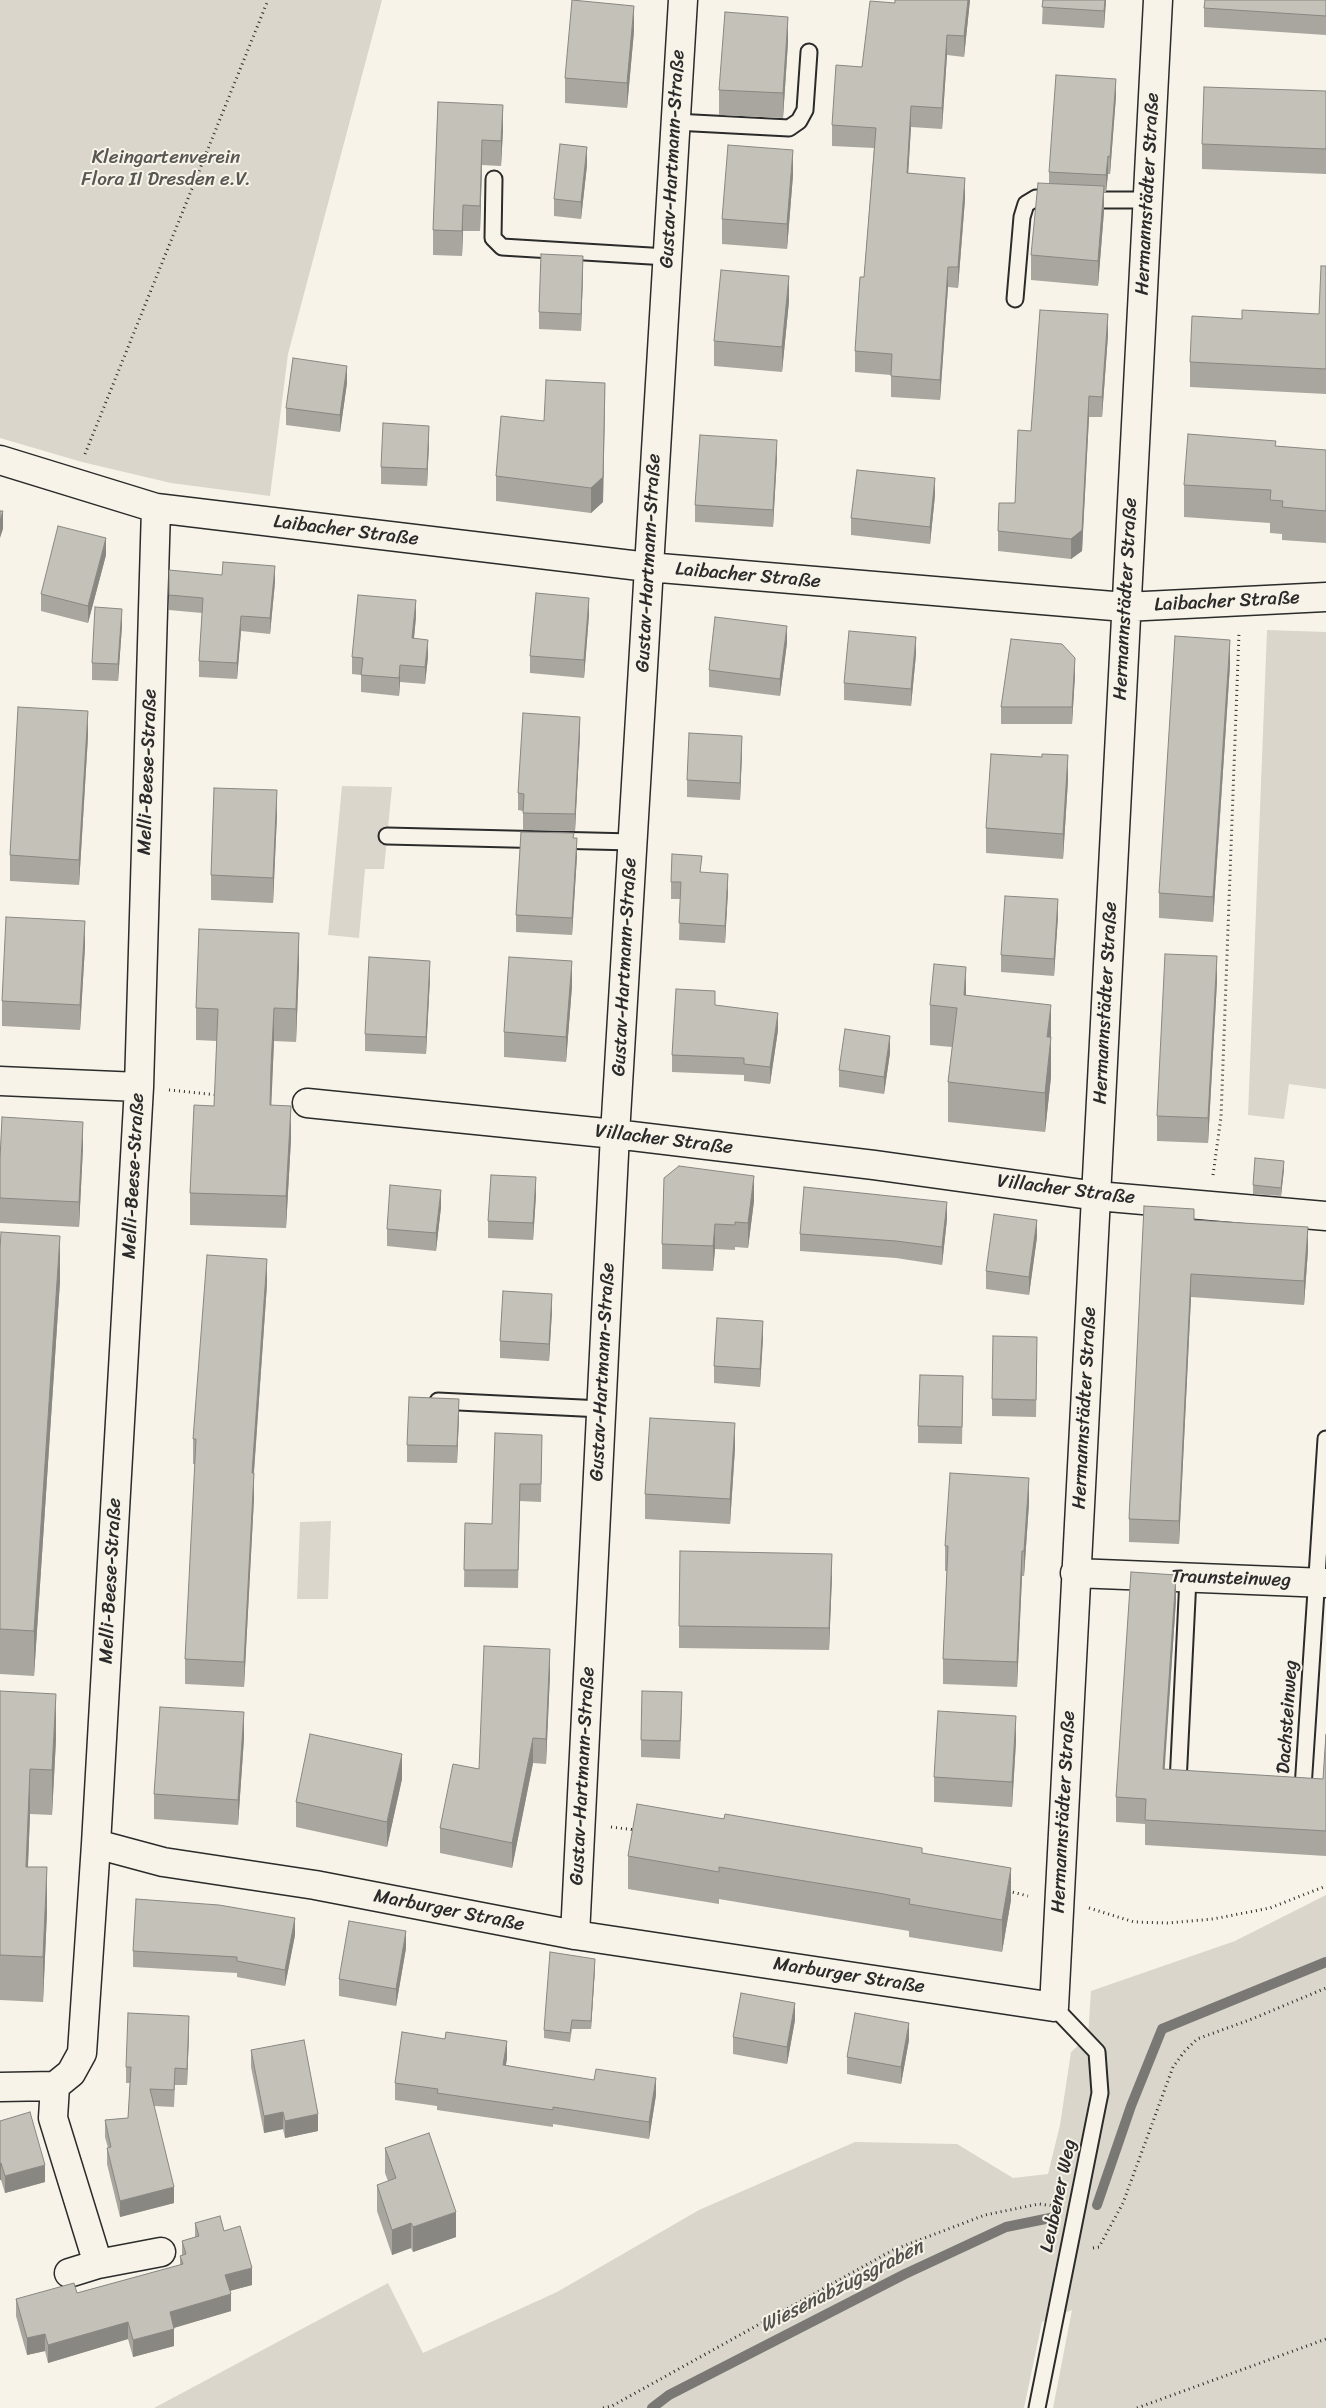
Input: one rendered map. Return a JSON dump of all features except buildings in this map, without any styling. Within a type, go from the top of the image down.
[{"type":"street","name":"Gustav-Hartmann-Straße","points":[[575,1935],[615,1134],[683,0]]},
{"type":"street","name":"Hermannstädter Straße","points":[[1054,2007],[1075,1573],[1097,1196],[1125,607],[1158,0]]},
{"type":"street","name":"Laibacher Straße","points":[[0,460],[156,508],[648,567],[1125,607],[1326,597]]},
{"type":"street","name":"Melli-Beese-Straße","points":[[96,1844],[139,1087],[156,508]]},
{"type":"street","points":[[0,1081],[139,1087]]},
{"type":"street","name":"Villacher Straße","points":[[307,1103],[615,1134],[865,1164],[1097,1196],[1326,1216]]},
{"type":"street","name":"Traunsteinweg","points":[[1075,1573],[1322,1583]]},
{"type":"street","points":[[0,2087],[55,2086],[71,2073],[82,2053],[96,1844]]},
{"type":"street","name":"Marburger Straße","points":[[96,1844],[163,1862],[315,1885],[575,1935],[1054,2007]]},
{"type":"street","points":[[55,2086],[52,2118],[98,2264]]},
{"type":"street","points":[[68,2273],[98,2264],[161,2252]]},
{"type":"lane","points":[[675,122],[789,128],[799,121],[805,110],[809,52]]},
{"type":"lane","points":[[494,179],[493,238],[502,246],[667,257]]},
{"type":"lane","points":[[1015,299],[1022,217],[1026,204],[1036,198],[1114,202],[1147,200]]},
{"type":"lane","points":[[387,836],[632,842]]},
{"type":"lane","points":[[423,1400],[602,1409]]},
{"type":"lane","name":"Dachsteinweg","points":[[1284,1788],[1303,1788],[1322,1583],[1326,1439]]},
{"type":"lane","points":[[1188,1578],[1178,1783],[1197,1784]]},
{"type":"lane","name":"Leubener Weg","points":[[1037,2408],[1100,2092],[1096,2052],[1054,2007]]},
{"type":"path","points":[[77,484],[82,462],[268,0]]},
{"type":"path","points":[[1208,1206],[1221,1117],[1240,601]]},
{"type":"path","points":[[139,1087],[224,1095]]},
{"type":"path","points":[[581,1822],[645,1832]]},
{"type":"path","points":[[1093,1908],[1134,1922],[1168,1923],[1213,1919],[1270,1908],[1326,1886]]},
{"type":"path","points":[[1002,1890],[1059,1902]]},
{"type":"path","points":[[1067,2253],[1099,2247],[1124,2203],[1173,2067],[1184,2052],[1197,2039],[1252,2019],[1326,1988]]},
{"type":"path","points":[[603,2408],[612,2406],[893,2250],[985,2215],[1039,2204],[1077,2209]]},
{"type":"path","points":[[1137,2408],[1326,2339]]},
{"type":"green space","name":"Kleingartenverein Flora II Dresden e.V.","points":[[0,0],[382,0],[288,354],[270,496],[171,483],[82,462],[0,438]]},
{"type":"green space","points":[[1267,630],[1326,632],[1326,1089],[1289,1084],[1284,1119],[1248,1115]]},
{"type":"green space","points":[[342,786],[392,787],[384,869],[365,869],[359,938],[328,935]]},
{"type":"green space","points":[[331,1521],[328,1599],[297,1599],[300,1522]]},
{"type":"green space","points":[[1326,1895],[1326,2408],[1053,2408],[1072,2310],[1042,2322],[1024,2408],[154,2408],[388,2283],[423,2353],[557,2292],[699,2210],[855,2142],[957,2144],[1013,2178],[1048,2174],[1060,2125],[1071,2052],[1088,2037],[1091,1991],[1235,1941]]},
{"type":"waterway","name":"Wiesenabzugsgraben","points":[[1097,2205],[1131,2106],[1162,2029],[1326,1962]]},
{"type":"waterway","name":"Wiesenabzugsgraben","points":[[652,2408],[669,2395],[905,2274],[1006,2227],[1055,2217]]}]
